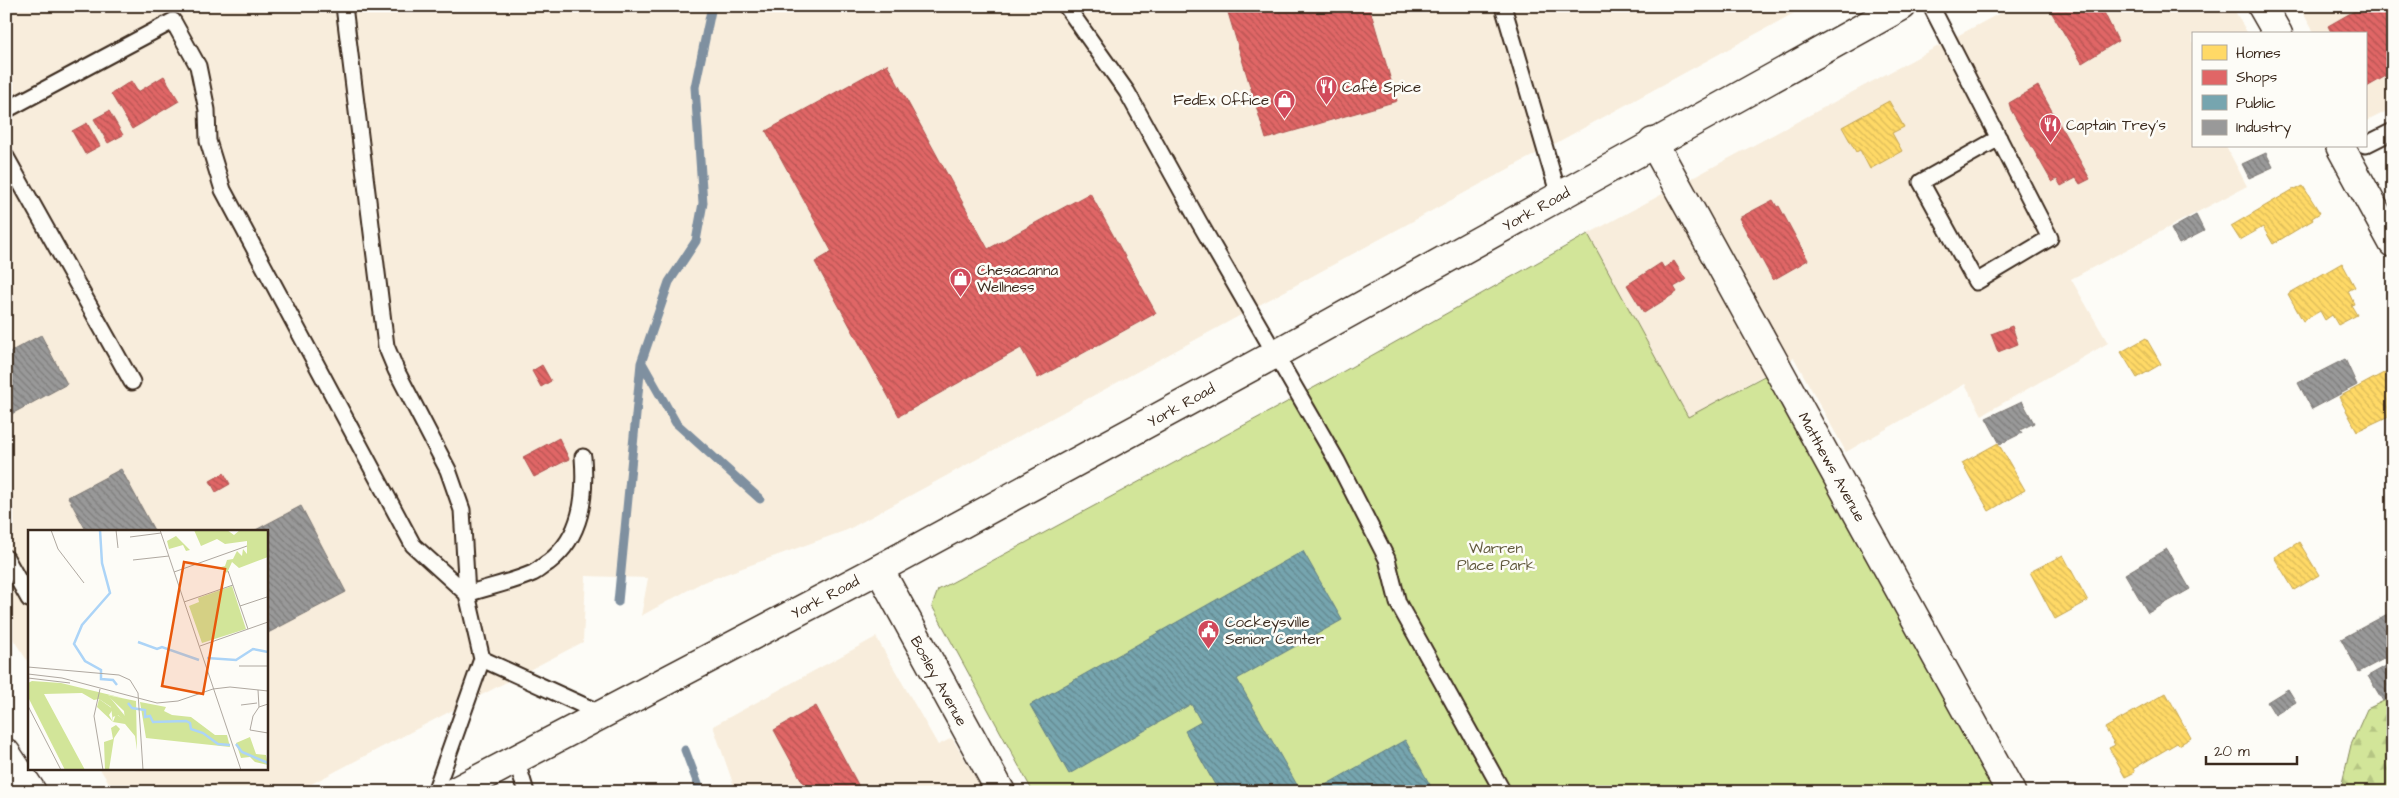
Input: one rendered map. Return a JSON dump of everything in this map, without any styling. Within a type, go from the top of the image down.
[{"type":"main road","name":"York Road","points":[[454,792],[878,569],[1275,354],[1902,6]]},
{"type":"main road","points":[[2262,6],[2277,32]]},
{"type":"main road","name":"Matthews Avenue","points":[[1654,142],[2011,792]]},
{"type":"main road","points":[[2353,148],[2393,243]]},
{"type":"main road","name":"Bosley Avenue","points":[[878,569],[1001,792]]},
{"type":"main road","points":[[6,753],[32,792]]},
{"type":"lane","points":[[344,6],[386,346],[396,370],[448,470],[462,510],[467,594],[482,659],[436,792]]},
{"type":"lane","points":[[1066,6],[1127,92],[1199,222],[1337,461],[1386,559],[1398,603],[1503,792]]},
{"type":"lane","points":[[1503,6],[1559,196]]},
{"type":"lane","points":[[1931,6],[1999,138],[2050,238],[1976,282],[1921,182],[1999,138]]},
{"type":"lane","points":[[6,110],[173,22],[198,66],[207,110],[208,141],[223,190],[413,545],[467,594]]},
{"type":"lane","points":[[2366,142],[2393,131]]},
{"type":"lane","points":[[6,157],[132,382]]},
{"type":"lane","points":[[467,594],[534,573],[558,554],[571,538],[581,514],[585,483],[583,457]]},
{"type":"lane","points":[[6,558],[28,597]]},
{"type":"lane","points":[[482,659],[602,714]]},
{"type":"lane","points":[[516,759],[526,792]]},
{"type":"shaded area","points":[[6,6],[1807,6],[847,530],[701,583],[641,616],[648,578],[586,576],[583,642],[296,792],[115,792],[101,770],[268,770],[268,530],[28,530],[28,662],[6,629]]},
{"type":"shaded area","points":[[2013,6],[2232,6],[2247,32],[2192,32],[2192,148],[2227,148],[2247,186],[2071,279],[2108,343],[1982,415],[1965,384],[1846,452],[1794,358],[1688,418],[1588,234]]},
{"type":"shaded area","points":[[2299,6],[2393,6],[2393,108],[2366,122],[2366,32],[2314,32]]},
{"type":"shaded area","points":[[876,637],[938,745],[952,738],[984,792],[736,792],[713,726]]},
{"type":"green space","name":"Warren Place Park","points":[[1588,234],[1688,417],[1768,374],[1997,792],[1033,792],[932,606],[938,590],[1328,380]]},
{"type":"green space","points":[[2390,698],[2393,699],[2393,792],[2340,792],[2351,745],[2367,709]]},
{"type":"building: Homes","points":[[1889,101],[1904,127],[1892,133],[1902,151],[1870,169],[1860,150],[1856,152],[1842,127]]},
{"type":"building: Homes","points":[[2303,186],[2320,213],[2312,218],[2313,220],[2273,244],[2263,227],[2240,240],[2231,226],[2294,189]]},
{"type":"building: Homes","points":[[2342,263],[2355,287],[2348,291],[2354,304],[2351,305],[2357,315],[2338,325],[2332,315],[2325,320],[2320,311],[2303,321],[2288,294]]},
{"type":"building: Homes","points":[[2146,338],[2161,364],[2137,378],[2121,352]]},
{"type":"building: Homes","points":[[2393,368],[2393,414],[2357,431],[2339,397]]},
{"type":"building: Homes","points":[[1998,443],[2025,490],[1989,511],[1962,463]]},
{"type":"building: Homes","points":[[2299,542],[2319,575],[2294,590],[2274,557]]},
{"type":"building: Homes","points":[[2063,555],[2088,601],[2055,619],[2030,572]]},
{"type":"building: Homes","points":[[2166,693],[2191,738],[2179,745],[2177,743],[2133,769],[2135,772],[2125,777],[2109,748],[2115,745],[2105,728]]},
{"type":"building: Shops","points":[[1226,6],[1369,6],[1397,101],[1266,139]]},
{"type":"building: Shops","points":[[2057,6],[2101,6],[2118,41],[2082,63],[2050,10]]},
{"type":"building: Shops","points":[[2363,6],[2393,6],[2393,72],[2366,87],[2366,32],[2331,32],[2328,26]]},
{"type":"building: Shops","points":[[887,64],[988,249],[1090,193],[1156,313],[1038,378],[1021,348],[899,416],[815,262],[832,252],[766,131]]},
{"type":"building: Shops","points":[[164,76],[179,101],[132,129],[111,94],[131,81],[138,92]]},
{"type":"building: Shops","name":"Captain Trey's","points":[[2038,86],[2090,179],[2080,184],[2076,178],[2061,186],[2057,179],[2052,182],[2011,110],[2009,103]]},
{"type":"building: Shops","points":[[109,111],[123,135],[108,143],[94,119]]},
{"type":"building: Shops","points":[[87,123],[100,146],[85,154],[72,131]]},
{"type":"building: Shops","points":[[1773,200],[1777,207],[1779,206],[1808,260],[1773,280],[1739,218]]},
{"type":"building: Shops","points":[[1674,261],[1686,280],[1674,287],[1677,292],[1644,313],[1627,285],[1661,263],[1664,268]]},
{"type":"building: Shops","points":[[2012,326],[2018,344],[1998,352],[1991,334]]},
{"type":"building: Shops","points":[[542,365],[551,381],[541,387],[532,371]]},
{"type":"building: Shops","points":[[559,438],[569,459],[534,477],[523,457]]},
{"type":"building: Shops","points":[[224,473],[230,484],[216,492],[210,481]]},
{"type":"building: Shops","points":[[816,706],[862,792],[808,792],[774,730]]},
{"type":"building: Public","name":"Cockeysville Senior Center","points":[[1303,551],[1342,620],[1237,679],[1301,792],[1219,792],[1185,731],[1201,722],[1191,704],[1069,774],[1030,705]]},
{"type":"building: Public","points":[[1405,740],[1434,792],[1313,792]]},
{"type":"building: Industry","points":[[2266,153],[2273,167],[2249,178],[2242,164]]},
{"type":"building: Industry","points":[[2196,215],[2204,231],[2179,244],[2171,229]]},
{"type":"building: Industry","points":[[41,335],[67,384],[6,417],[6,354]]},
{"type":"building: Industry","points":[[2345,359],[2357,385],[2312,409],[2298,383]]},
{"type":"building: Industry","points":[[2022,401],[2034,423],[2020,430],[2022,433],[2000,444],[1986,418]]},
{"type":"building: Industry","points":[[121,469],[154,530],[86,530],[68,497]]},
{"type":"building: Industry","points":[[301,506],[346,592],[268,633],[268,530],[256,530]]},
{"type":"building: Industry","points":[[2167,549],[2190,589],[2148,613],[2125,574]]},
{"type":"building: Industry","points":[[2393,611],[2393,654],[2359,672],[2341,639]]},
{"type":"building: Industry","points":[[2393,662],[2393,695],[2383,701],[2368,676]]},
{"type":"building: Industry","points":[[2288,689],[2296,702],[2275,715],[2267,702]]},
{"type":"waterway","points":[[618,602],[641,363],[669,282],[696,241],[703,203],[695,87],[712,6]]},
{"type":"waterway","points":[[642,363],[676,423],[760,499]]},
{"type":"waterway","points":[[685,750],[701,792]]},
{"type":"place","name":"Café Spice","points":[[1326,106]]},
{"type":"place","name":"FedEx Office","points":[[1285,119]]},
{"type":"place","name":"Captain Trey's","points":[[2050,144]]},
{"type":"place","name":"Chesacanna Wellness","points":[[961,298]]},
{"type":"place","name":"Cockeysville Senior Center","points":[[1209,650]]}]
